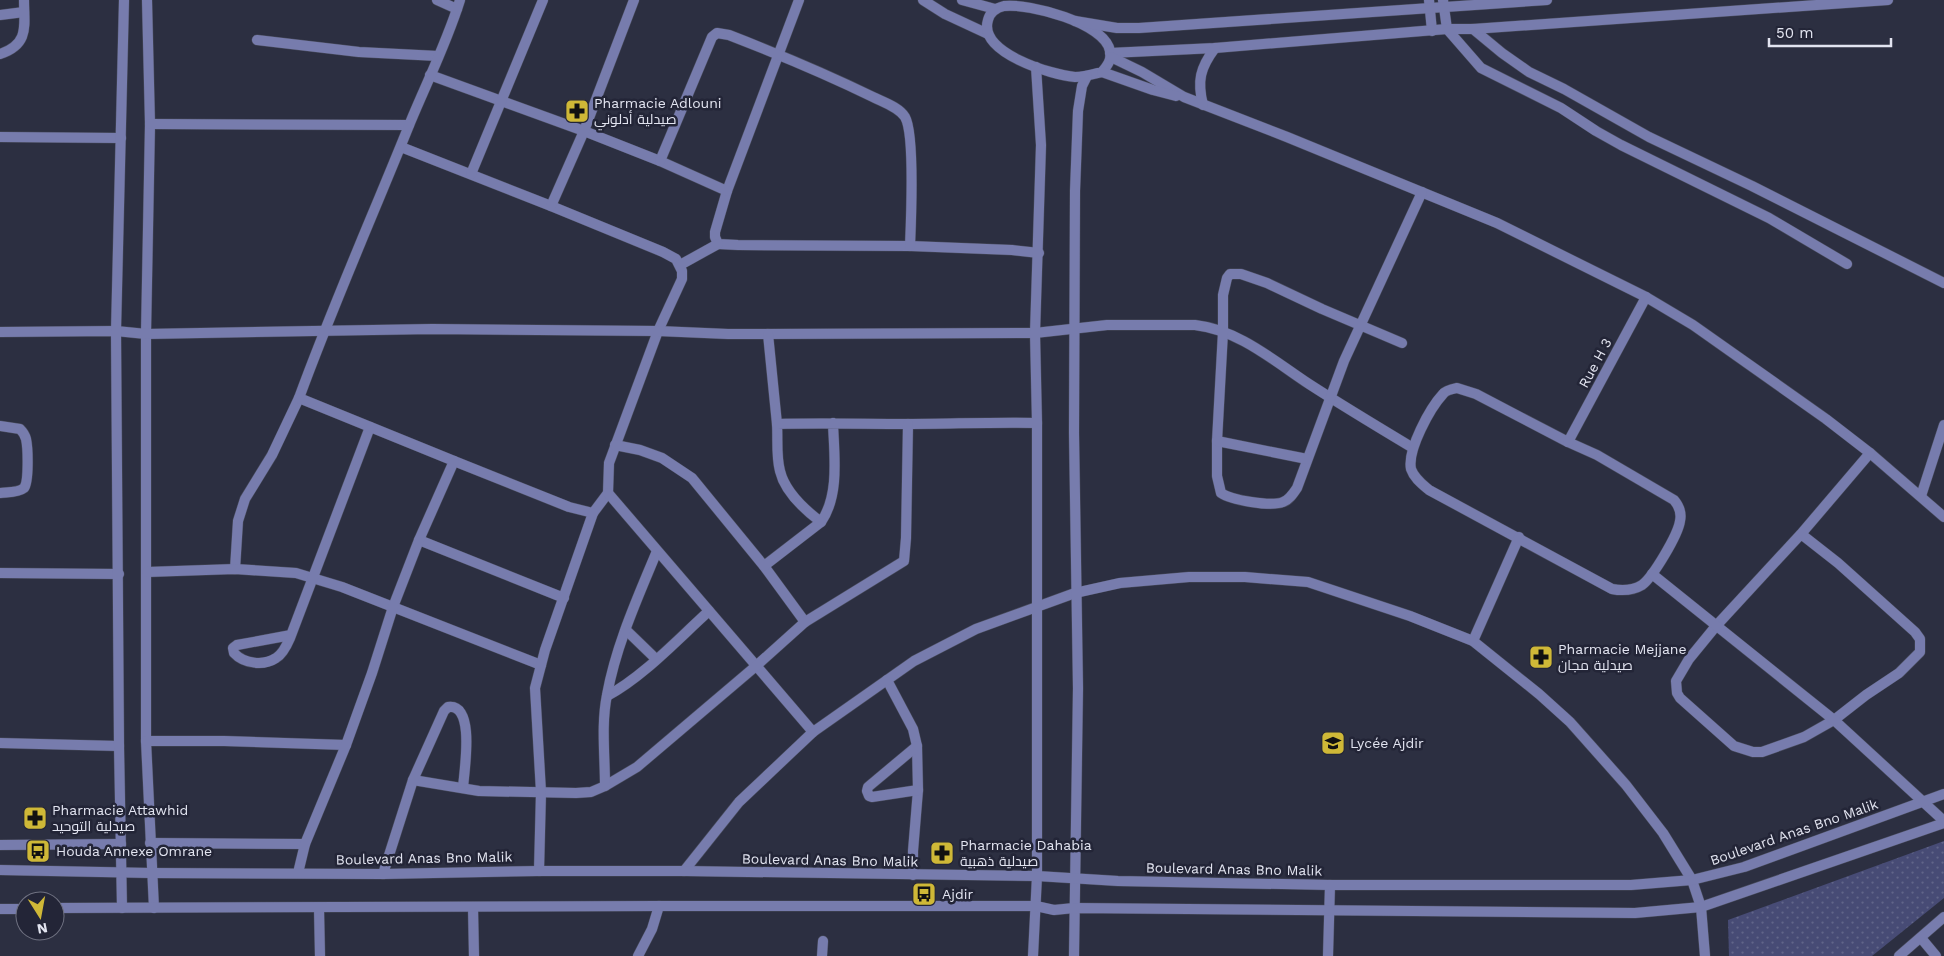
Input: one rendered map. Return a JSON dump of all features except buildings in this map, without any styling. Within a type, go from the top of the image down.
[{"type":"street","points":[[0,54],[10,50],[20,40],[25,29],[24,0]]},
{"type":"street","points":[[122,908],[116,331],[124,0]]},
{"type":"street","points":[[147,0],[150,124],[146,334],[146,741],[154,908]]},
{"type":"street","points":[[235,569],[238,522],[245,499],[272,455],[299,398],[323,331],[459,4],[437,0]]},
{"type":"street","points":[[471,174],[543,0]]},
{"type":"street","points":[[551,206],[584,131],[634,0]]},
{"type":"street","points":[[718,244],[715,232],[727,191],[799,0]]},
{"type":"street","points":[[924,0],[945,14],[988,34],[993,41],[1012,57],[1036,67],[1075,77],[1102,72],[1153,90],[1184,97]]},
{"type":"street","points":[[962,0],[998,5],[1017,6],[1035,4],[1075,22],[1108,45],[1109,63],[1102,72]]},
{"type":"street","points":[[1075,22],[1117,28],[1139,28],[1429,4],[1547,0]]},
{"type":"street","points":[[1110,55],[1446,29],[1473,29],[1830,2],[1888,0]]},
{"type":"street","points":[[1444,3],[1446,29],[1481,68],[1561,108],[1621,145],[1768,218],[1847,264]]},
{"type":"street","points":[[1429,4],[1432,30]]},
{"type":"street","points":[[988,34],[987,22],[998,5]]},
{"type":"street","points":[[0,14],[24,12]]},
{"type":"street","points":[[1473,29],[1502,54],[1529,72],[1564,89],[1649,137],[1752,186],[1944,283]]},
{"type":"street","points":[[660,161],[712,37],[716,33],[729,35],[779,54],[844,83],[895,108],[904,116],[908,123],[911,145],[910,246]]},
{"type":"street","points":[[257,40],[359,52],[438,56]]},
{"type":"street","points":[[1203,105],[1200,75],[1206,60],[1214,48]]},
{"type":"street","points":[[1110,55],[1184,97],[1497,223],[1646,297],[1693,325],[1826,419],[1870,453],[1944,517]]},
{"type":"street","points":[[1033,956],[1037,876],[1037,423],[1035,333],[1041,146],[1036,67]]},
{"type":"street","points":[[430,75],[584,131],[660,161],[727,191]]},
{"type":"street","points":[[1074,956],[1078,688],[1075,593],[1074,191],[1077,120],[1082,86],[1087,76]]},
{"type":"street","points":[[150,124],[409,125]]},
{"type":"street","points":[[0,137],[121,138]]},
{"type":"street","points":[[401,147],[662,252],[676,259],[680,265],[682,279],[679,288],[658,331],[615,445],[609,462],[608,493],[593,513],[541,665],[535,688],[540,792],[539,871]]},
{"type":"street","points":[[1402,343],[1359,326],[1266,283],[1235,272],[1230,274],[1225,286],[1222,311],[1223,332],[1217,441],[1220,493],[1232,498],[1277,504],[1285,502],[1291,497],[1359,326],[1422,192]]},
{"type":"street","points":[[680,265],[718,244],[910,246],[1039,253]]},
{"type":"street","name":"Rue H 3","points":[[1568,442],[1646,297]]},
{"type":"street","points":[[0,332],[116,331],[146,334],[432,329],[768,334],[1035,333],[1107,325],[1160,324],[1209,327],[1253,345],[1290,371],[1413,448]]},
{"type":"street","points":[[768,334],[777,424],[778,461],[783,480],[794,496],[821,522]]},
{"type":"street","points":[[1457,388],[1476,394],[1568,442],[1597,455],[1652,486],[1674,500],[1679,506],[1680,521],[1677,533],[1652,574],[1642,585],[1624,591],[1612,589],[1429,490],[1414,476],[1411,469],[1413,448],[1430,413],[1444,393],[1457,388]]},
{"type":"street","points":[[299,398],[569,507],[593,513]]},
{"type":"street","points":[[777,424],[834,422],[908,424],[1037,423]]},
{"type":"street","points":[[764,566],[821,522],[830,508],[834,459],[834,422]]},
{"type":"street","points":[[414,780],[479,790],[576,793],[591,792],[618,780],[637,767],[805,622],[904,561],[908,424]]},
{"type":"street","points":[[1921,496],[1944,424]]},
{"type":"street","points":[[0,426],[20,429],[27,446],[26,486],[22,489],[0,493]]},
{"type":"street","points":[[291,635],[236,645],[234,653],[247,662],[258,663],[276,658],[284,650],[291,635],[370,427]]},
{"type":"street","points":[[1217,441],[1306,459]]},
{"type":"street","points":[[615,445],[640,450],[662,458],[692,478],[764,566],[805,622]]},
{"type":"street","points":[[1801,534],[1838,563],[1915,632],[1922,645],[1920,652],[1899,673],[1866,695],[1834,720],[1804,737],[1762,752],[1753,752],[1734,746],[1702,715],[1680,698],[1675,687],[1679,675],[1716,626],[1801,534],[1870,453]]},
{"type":"street","points":[[298,873],[305,844],[346,744],[372,673],[393,607],[419,540],[454,461]]},
{"type":"street","points":[[608,493],[813,732]]},
{"type":"street","points":[[1473,641],[1520,538]]},
{"type":"street","points":[[419,540],[564,598]]},
{"type":"street","points":[[605,786],[604,735],[607,696],[626,630],[657,550]]},
{"type":"street","points":[[147,572],[235,569],[296,573],[342,587],[541,665]]},
{"type":"street","points":[[0,573],[119,574]]},
{"type":"street","points":[[65,908],[1036,906],[1054,910],[1074,908],[1635,913],[1701,907],[1944,822],[1925,802],[1834,720],[1652,574]]},
{"type":"street","points":[[684,871],[739,802],[813,732],[914,662],[976,629],[1075,593],[1120,584],[1189,577],[1246,577],[1308,582],[1402,613],[1473,641],[1539,694],[1570,722],[1626,786],[1662,833],[1692,880],[1701,907],[1706,956]]},
{"type":"street","points":[[607,696],[656,659],[709,611]]},
{"type":"street","points":[[626,630],[656,659]]},
{"type":"street","points":[[887,680],[913,729],[917,746],[918,790],[913,875]]},
{"type":"street","points":[[383,874],[414,780],[444,710],[452,706],[461,712],[465,724],[463,788]]},
{"type":"street","points":[[146,741],[346,744]]},
{"type":"street","points":[[0,743],[119,746]]},
{"type":"street","points":[[917,746],[868,786],[867,791],[869,796],[872,797],[918,790]]},
{"type":"street","name":"Boulevard Anas Bno Malik","points":[[0,870],[383,874],[684,871],[1037,876],[1118,881],[1330,885],[1600,886],[1692,880],[1761,861],[1944,794]]},
{"type":"street","points":[[150,843],[305,844]]},
{"type":"street","points":[[0,845],[121,844]]},
{"type":"street","points":[[1328,956],[1330,885]]},
{"type":"street","points":[[638,956],[652,929],[659,906]]},
{"type":"street","points":[[472,907],[474,956]]},
{"type":"street","points":[[318,908],[320,956]]},
{"type":"street","points":[[0,909],[15,909]]},
{"type":"street","points":[[1899,956],[1944,917]]},
{"type":"street","points":[[1920,938],[1936,956]]},
{"type":"street","points":[[822,956],[823,941]]},
{"type":"shaded area","points":[[1944,841],[1944,898],[1872,956],[1729,956],[1728,920]]},
{"type":"place","name":"Pharmacie Adlouni صيدلية أدلوني","points":[[577,111]]},
{"type":"place","name":"Pharmacie Mejjane صيدلية مجان","points":[[1541,657]]},
{"type":"place","name":"Lycée Ajdir","points":[[1333,743]]},
{"type":"place","name":"Pharmacie Attawhid صيدلية التوحيد","points":[[35,818]]},
{"type":"place","name":"Houda Annexe Omrane","points":[[38,851]]},
{"type":"place","name":"Pharmacie Dahabia صيدلية ذهبية","points":[[942,853]]},
{"type":"place","name":"Ajdir","points":[[924,894]]}]
